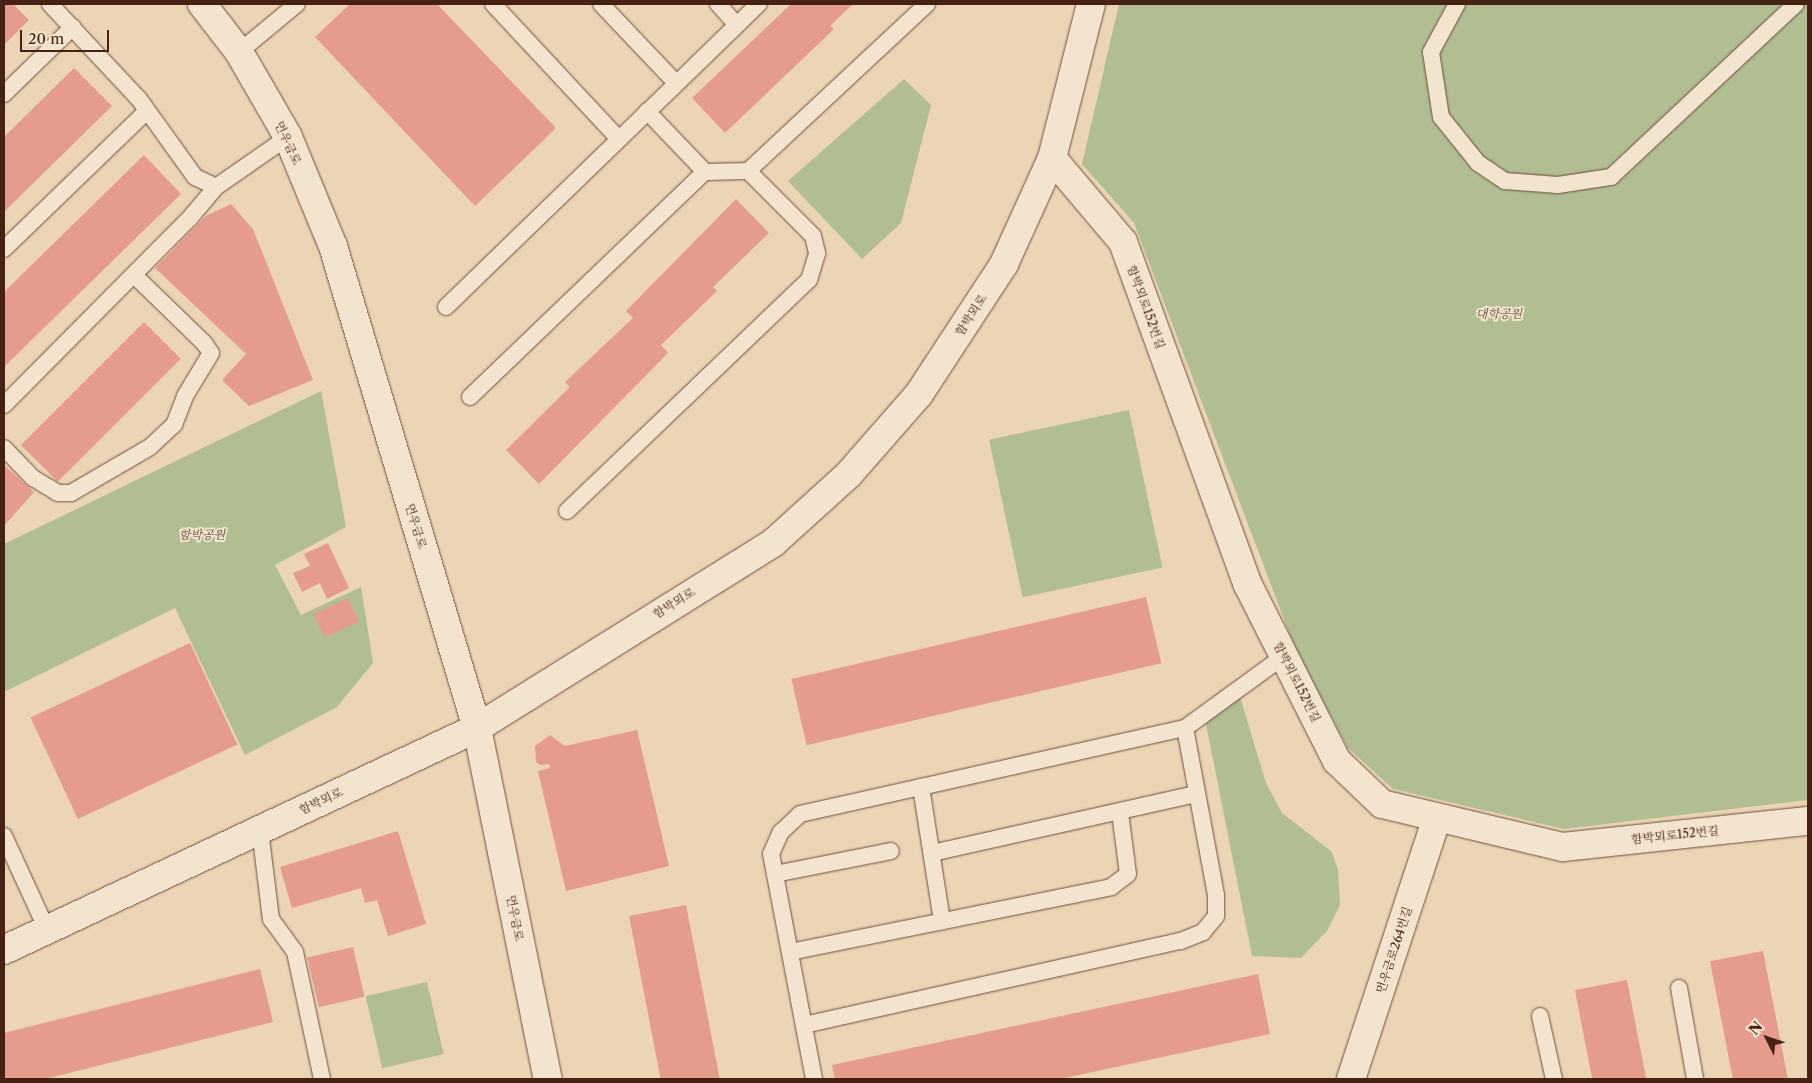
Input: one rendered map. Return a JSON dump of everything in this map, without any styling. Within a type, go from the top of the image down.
[{"type":"main road","name":"먼우금로","points":[[202,4],[239,52],[288,137],[333,246],[477,728],[548,1079]]},
{"type":"main road","name":"함박뫼로","points":[[4,950],[477,728],[773,543],[849,474],[919,394],[1004,264],[1052,158],[1091,4]]},
{"type":"main road","name":"함박뫼로152번길","points":[[1052,158],[1122,242],[1248,585],[1337,761],[1382,804],[1436,820],[1562,847],[1808,821]]},
{"type":"main road","name":"먼우금로264번길","points":[[1351,1079],[1436,820]]},
{"type":"lane","points":[[50,4],[73,27],[147,111],[194,177],[216,187]]},
{"type":"lane","points":[[239,52],[297,4]]},
{"type":"lane","points":[[493,4],[618,138]]},
{"type":"lane","points":[[601,4],[676,83]]},
{"type":"lane","points":[[718,4],[737,25]]},
{"type":"lane","points":[[446,307],[618,138],[759,4]]},
{"type":"lane","points":[[470,397],[705,172],[748,172],[927,4]]},
{"type":"lane","points":[[1457,4],[1431,52],[1441,118],[1478,163],[1505,181],[1558,186],[1611,177],[1796,4]]},
{"type":"lane","points":[[4,94],[73,27]]},
{"type":"lane","points":[[4,249],[147,111]]},
{"type":"lane","points":[[647,111],[705,172]]},
{"type":"lane","points":[[4,405],[134,275],[216,187],[288,137]]},
{"type":"lane","points":[[568,511],[809,280],[817,253],[813,236],[748,172]]},
{"type":"lane","points":[[4,448],[33,478],[58,493],[71,493],[150,447],[174,425],[185,396],[211,353],[204,342],[134,275]]},
{"type":"lane","points":[[814,1079],[772,854],[781,832],[800,814],[1185,728],[1284,656]]},
{"type":"lane","points":[[804,1024],[1181,942],[1203,932],[1216,916],[1216,895],[1185,728]]},
{"type":"lane","points":[[921,787],[942,921]]},
{"type":"lane","points":[[932,853],[1197,794]]},
{"type":"lane","points":[[790,952],[1111,886],[1128,874],[1120,812]]},
{"type":"lane","points":[[260,830],[271,919],[295,952],[321,1079]]},
{"type":"lane","points":[[4,836],[47,930]]},
{"type":"lane","points":[[775,874],[891,851]]},
{"type":"lane","points":[[1679,988],[1695,1079]]},
{"type":"lane","points":[[1540,1016],[1554,1079]]},
{"type":"green space","name":"대학공원","points":[[1119,4],[1808,4],[1808,800],[1564,829],[1393,789],[1348,748],[1296,651],[1134,223],[1082,164]]},
{"type":"green space","points":[[904,79],[931,105],[901,223],[862,259],[788,181]]},
{"type":"green space","name":"함박공원","points":[[321,391],[346,527],[275,565],[301,615],[361,587],[373,663],[337,707],[245,755],[175,608],[4,692],[4,544]]},
{"type":"green space","points":[[1129,410],[1162,567],[1023,597],[989,440]]},
{"type":"green space","points":[[1238,690],[1266,783],[1282,813],[1331,851],[1338,869],[1340,905],[1327,931],[1301,958],[1252,956],[1204,714]]},
{"type":"green space","points":[[427,982],[444,1054],[382,1068],[366,996]]},
{"type":"building","points":[[4,4],[13,4],[29,20],[4,45]]},
{"type":"building","points":[[350,4],[437,4],[556,128],[475,206],[315,37]]},
{"type":"building","points":[[791,4],[853,4],[830,26],[834,29],[725,133],[692,98]]},
{"type":"building","points":[[74,68],[112,106],[4,212],[4,137]]},
{"type":"building","points":[[144,155],[181,194],[4,367],[4,292]]},
{"type":"building","points":[[736,199],[769,233],[713,287],[717,291],[661,345],[668,353],[539,484],[506,450],[570,387],[565,382],[633,318],[626,311]]},
{"type":"building","points":[[231,204],[253,229],[313,380],[249,406],[222,380],[246,354],[155,268],[206,216]]},
{"type":"building","points":[[144,322],[181,359],[58,482],[21,445]]},
{"type":"building","points":[[4,465],[34,492],[4,526]]},
{"type":"building","points":[[328,543],[349,588],[327,599],[320,583],[302,592],[293,573],[310,566],[304,554]]},
{"type":"building","points":[[1146,597],[1161,663],[807,745],[791,679]]},
{"type":"building","points":[[348,598],[359,622],[325,638],[314,614]]},
{"type":"building","points":[[190,643],[237,745],[78,819],[30,717]]},
{"type":"building","points":[[637,730],[669,866],[566,891],[538,771],[550,768],[549,764],[540,765],[536,762],[535,746],[550,735],[565,746]]},
{"type":"building","points":[[398,831],[426,924],[388,936],[377,900],[365,903],[361,888],[292,908],[280,867]]},
{"type":"building","points":[[686,905],[720,1079],[661,1079],[629,916]]},
{"type":"building","points":[[353,947],[364,997],[319,1007],[307,958]]},
{"type":"building","points":[[1763,951],[1788,1079],[1733,1079],[1710,961]]},
{"type":"building","points":[[260,969],[273,1022],[45,1079],[4,1079],[4,1033]]},
{"type":"building","points":[[1258,974],[1270,1034],[1060,1079],[835,1079],[832,1065]]},
{"type":"building","points":[[1627,980],[1646,1079],[1592,1079],[1575,990]]}]
